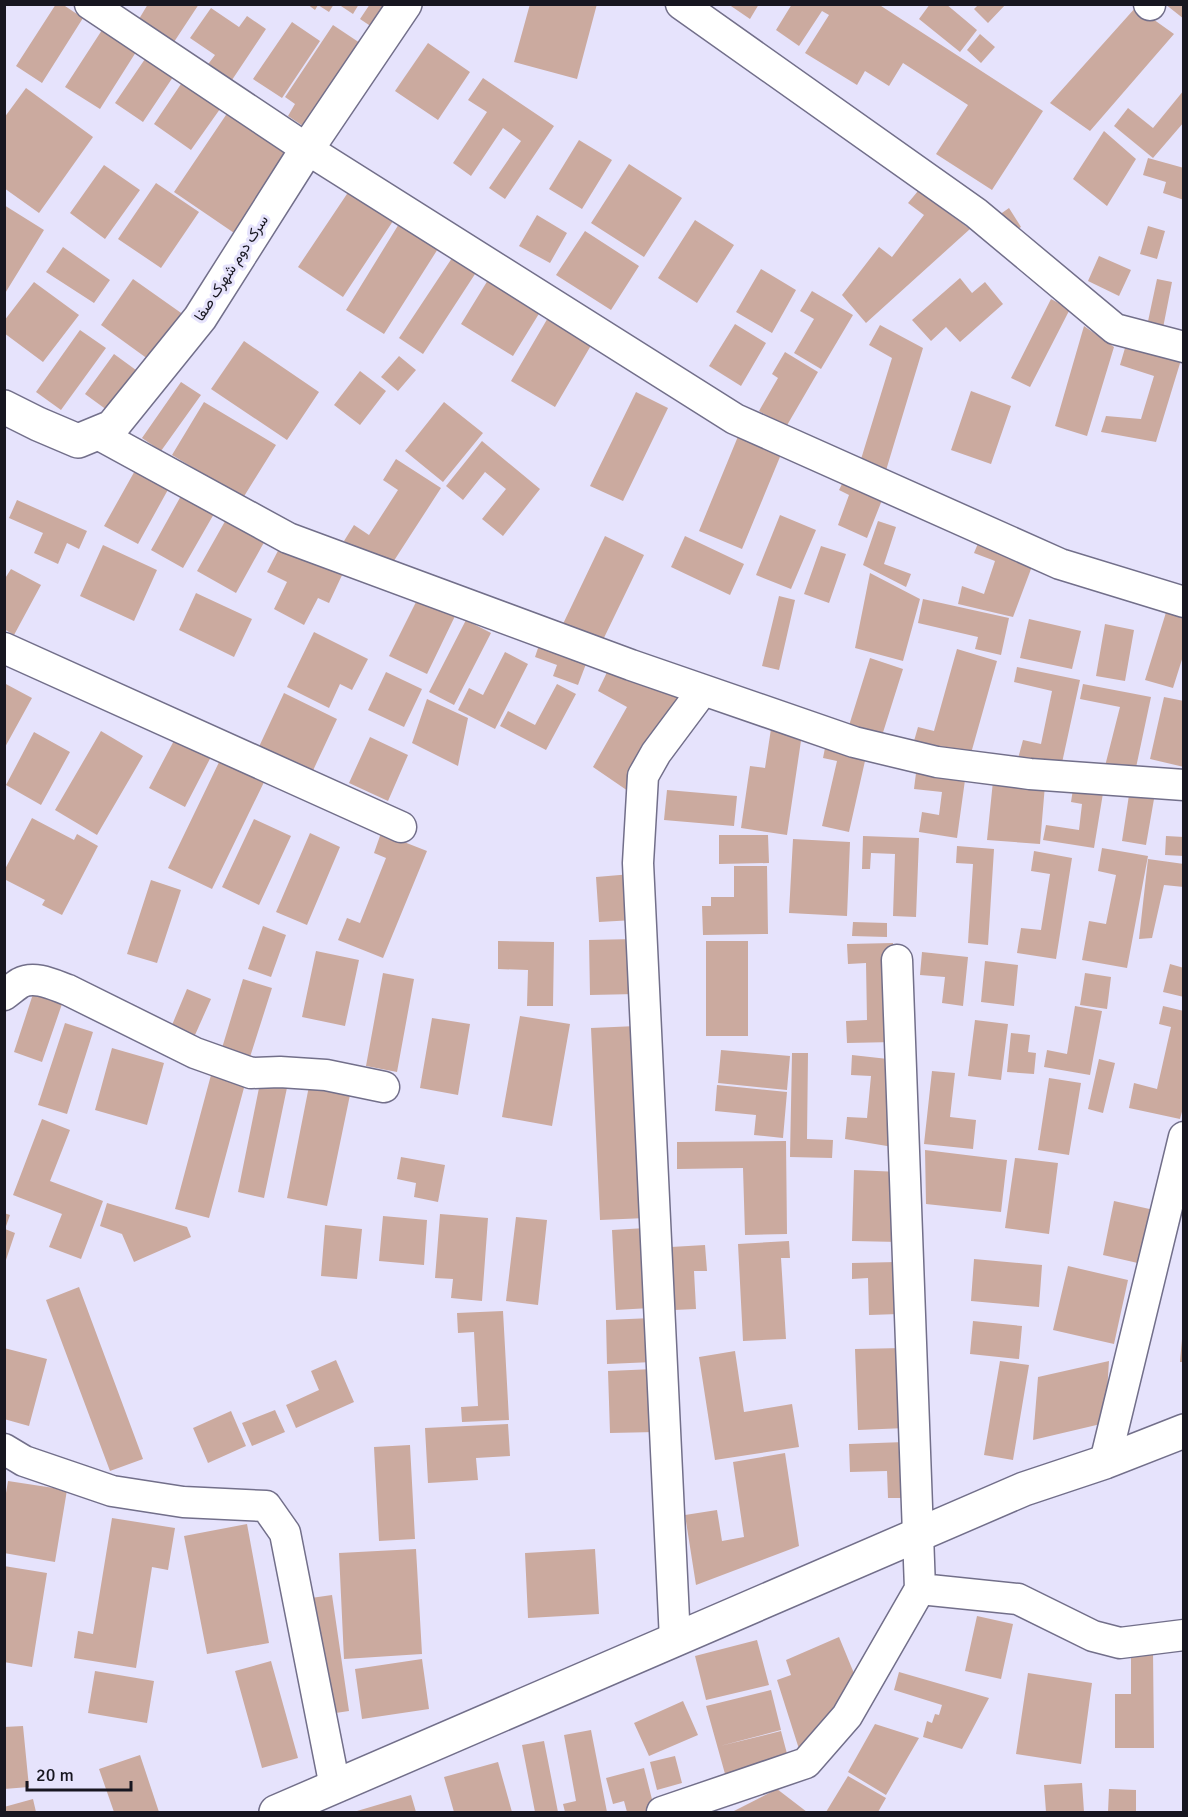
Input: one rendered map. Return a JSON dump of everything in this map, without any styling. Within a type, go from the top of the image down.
[{"type":"street","points":[[90,4],[307,149],[735,419],[1060,564],[1184,602]]},
{"type":"street","name":"سرک دوم شهرک صفا","points":[[4,407],[78,441],[112,427],[200,318],[307,149],[405,4]]},
{"type":"street","points":[[681,4],[976,213],[1115,329],[1184,347]]},
{"type":"street","points":[[96,433],[288,538],[703,690],[854,742],[937,762],[1030,774],[1184,785]]},
{"type":"street","points":[[4,648],[401,827]]},
{"type":"street","points":[[675,1640],[638,863],[643,776],[656,753],[703,690]]},
{"type":"street","points":[[662,1812],[806,1763],[847,1716],[920,1589],[897,960]]},
{"type":"street","points":[[4,995],[21,982],[30,980],[49,983],[68,990],[195,1053],[252,1072],[326,1075],[384,1087]]},
{"type":"street","points":[[1105,1462],[1184,1137]]},
{"type":"street","points":[[280,1812],[1024,1489],[1105,1462],[1184,1431]]},
{"type":"street","points":[[4,1449],[24,1461],[112,1491],[183,1502],[266,1506],[285,1533],[335,1787]]},
{"type":"street","points":[[920,1589],[1018,1599],[1094,1636],[1120,1643],[1184,1635]]},
{"type":"building","points":[[56,4],[62,4],[83,18],[42,83],[16,66]]},
{"type":"building","points":[[148,4],[199,4],[174,42],[139,19]]},
{"type":"building","points":[[307,4],[334,4],[329,12],[318,5],[315,10]]},
{"type":"building","points":[[338,4],[359,4],[353,14]]},
{"type":"building","points":[[370,4],[392,4],[381,33],[360,19]]},
{"type":"building","points":[[530,4],[597,4],[577,79],[514,62]]},
{"type":"building","points":[[728,4],[759,4],[750,19]]},
{"type":"building","points":[[792,4],[878,4],[1043,111],[992,190],[936,154],[968,105],[903,63],[889,86],[865,71],[857,85],[805,53],[829,15],[822,11],[799,46],[776,30]]},
{"type":"building","points":[[930,4],[946,4],[977,30],[960,52],[919,19]]},
{"type":"building","points":[[979,4],[1006,4],[988,23],[974,9]]},
{"type":"building","points":[[1165,4],[1184,4],[1184,19]]},
{"type":"building","points":[[1136,7],[1174,34],[1090,131],[1050,103]]},
{"type":"building","points":[[211,8],[239,27],[247,16],[266,29],[230,83],[206,67],[215,55],[190,38]]},
{"type":"building","points":[[292,22],[320,41],[282,98],[253,79]]},
{"type":"building","points":[[333,25],[369,49],[312,132],[288,116],[295,104],[285,97]]},
{"type":"building","points":[[102,30],[136,52],[100,109],[65,87]]},
{"type":"building","points":[[980,34],[995,47],[981,63],[967,50]]},
{"type":"building","points":[[428,43],[470,72],[438,120],[395,91]]},
{"type":"building","points":[[145,59],[173,77],[143,122],[115,103]]},
{"type":"building","points":[[483,78],[554,126],[505,199],[489,188],[521,141],[503,128],[471,176],[453,163],[487,112],[468,100]]},
{"type":"building","points":[[181,84],[220,109],[191,150],[154,124]]},
{"type":"building","points":[[26,88],[93,137],[39,213],[4,188],[4,118]]},
{"type":"building","points":[[1184,90],[1184,122],[1153,158],[1114,126],[1128,108],[1153,128]]},
{"type":"building","points":[[228,112],[295,157],[240,237],[174,192]]},
{"type":"building","points":[[1104,131],[1136,159],[1107,206],[1073,179]]},
{"type":"building","points":[[579,140],[612,160],[582,209],[549,189]]},
{"type":"building","points":[[1148,158],[1184,168],[1184,200],[1163,193],[1166,182],[1143,175]]},
{"type":"building","points":[[629,164],[682,198],[644,257],[591,223]]},
{"type":"building","points":[[104,165],[140,190],[105,239],[70,213]]},
{"type":"building","points":[[156,183],[199,212],[161,268],[118,239]]},
{"type":"building","points":[[353,185],[397,215],[343,297],[298,267]]},
{"type":"building","points":[[918,191],[970,229],[866,323],[842,295],[879,247],[892,257],[924,215],[908,203]]},
{"type":"building","points":[[4,205],[44,230],[4,295]]},
{"type":"building","points":[[1009,208],[1021,227],[1010,234],[999,215]]},
{"type":"building","points":[[537,215],[567,233],[550,263],[519,246]]},
{"type":"building","points":[[402,219],[441,244],[384,334],[346,310]]},
{"type":"building","points":[[695,220],[734,245],[697,303],[658,278]]},
{"type":"building","points":[[1148,226],[1165,231],[1157,259],[1140,254]]},
{"type":"building","points":[[585,231],[639,266],[611,310],[556,275]]},
{"type":"building","points":[[63,247],[110,280],[94,303],[46,272]]},
{"type":"building","points":[[454,255],[477,271],[423,354],[399,338]]},
{"type":"building","points":[[1099,256],[1131,270],[1119,296],[1088,281]]},
{"type":"building","points":[[761,269],[796,290],[772,333],[736,312]]},
{"type":"building","points":[[960,278],[972,293],[985,282],[1003,304],[960,342],[946,327],[931,341],[912,320]]},
{"type":"building","points":[[133,279],[184,315],[152,362],[101,325]]},
{"type":"building","points":[[1157,279],[1172,282],[1163,328],[1147,326]]},
{"type":"building","points":[[488,280],[540,312],[513,356],[461,324]]},
{"type":"building","points":[[34,282],[79,315],[43,362],[4,333],[4,321]]},
{"type":"building","points":[[812,291],[853,315],[821,369],[794,353],[814,319],[800,311]]},
{"type":"building","points":[[1051,299],[1070,309],[1030,387],[1011,378]]},
{"type":"building","points":[[549,316],[593,342],[555,407],[511,381]]},
{"type":"building","points":[[735,324],[766,343],[741,386],[709,366]]},
{"type":"building","points":[[880,325],[923,348],[884,477],[858,469],[892,358],[869,345]]},
{"type":"building","points":[[1084,326],[1114,347],[1087,436],[1055,426]]},
{"type":"building","points":[[80,330],[106,348],[61,410],[36,392]]},
{"type":"building","points":[[244,341],[319,392],[287,440],[211,389]]},
{"type":"building","points":[[1125,348],[1181,360],[1156,442],[1101,432],[1106,416],[1141,419],[1154,376],[1120,365]]},
{"type":"building","points":[[785,352],[818,372],[786,427],[759,411],[778,378],[772,374]]},
{"type":"building","points":[[114,354],[140,373],[111,413],[85,394]]},
{"type":"building","points":[[399,356],[416,370],[398,391],[381,377]]},
{"type":"building","points":[[360,371],[386,391],[360,425],[334,405]]},
{"type":"building","points":[[181,382],[201,395],[161,451],[142,438]]},
{"type":"building","points":[[971,391],[1011,406],[991,464],[951,450]]},
{"type":"building","points":[[636,392],[668,408],[623,501],[590,486]]},
{"type":"building","points":[[204,402],[276,445],[243,498],[172,455]]},
{"type":"building","points":[[444,402],[483,433],[443,482],[405,451]]},
{"type":"building","points":[[739,434],[782,452],[742,549],[699,531]]},
{"type":"building","points":[[482,441],[540,489],[503,536],[482,519],[506,489],[485,472],[463,500],[446,486]]},
{"type":"building","points":[[396,459],[441,488],[388,570],[344,541],[354,525],[369,535],[398,490],[383,480]]},
{"type":"building","points":[[137,467],[170,486],[138,544],[104,526]]},
{"type":"building","points":[[846,476],[884,495],[867,538],[838,525],[849,495],[839,490]]},
{"type":"building","points":[[182,494],[215,512],[183,568],[151,550]]},
{"type":"building","points":[[17,500],[87,531],[79,549],[67,543],[58,564],[34,553],[43,533],[9,518]]},
{"type":"building","points":[[780,515],[816,530],[791,589],[756,575]]},
{"type":"building","points":[[228,516],[267,537],[236,593],[197,571]]},
{"type":"building","points":[[878,521],[896,527],[884,564],[911,574],[906,587],[863,565]]},
{"type":"building","points":[[605,536],[644,555],[601,644],[562,626]]},
{"type":"building","points":[[685,536],[744,564],[730,595],[671,567]]},
{"type":"building","points":[[979,541],[1034,561],[1013,617],[958,604],[962,586],[984,594],[995,561],[974,553]]},
{"type":"building","points":[[282,543],[343,573],[329,603],[318,598],[304,625],[274,609],[287,582],[267,572]]},
{"type":"building","points":[[103,545],[157,570],[134,621],[80,596]]},
{"type":"building","points":[[821,546],[846,554],[829,603],[804,594]]},
{"type":"building","points":[[11,569],[41,585],[14,635],[4,629],[4,580]]},
{"type":"building","points":[[870,573],[920,599],[903,661],[855,648]]},
{"type":"building","points":[[196,593],[252,619],[234,657],[179,630]]},
{"type":"building","points":[[419,596],[456,614],[427,674],[389,656]]},
{"type":"building","points":[[779,596],[795,600],[779,670],[762,666]]},
{"type":"building","points":[[923,599],[1009,618],[1001,655],[975,649],[978,637],[918,623]]},
{"type":"building","points":[[1168,606],[1184,611],[1184,653],[1173,688],[1145,680]]},
{"type":"building","points":[[1029,619],[1081,631],[1072,669],[1020,658]]},
{"type":"building","points":[[466,620],[491,633],[454,705],[429,692]]},
{"type":"building","points":[[1105,624],[1134,630],[1125,681],[1096,676]]},
{"type":"building","points":[[314,632],[368,659],[352,690],[340,684],[329,708],[287,687]]},
{"type":"building","points":[[541,639],[589,656],[578,685],[553,676],[557,665],[535,657]]},
{"type":"building","points":[[957,649],[997,661],[968,764],[912,748],[918,727],[934,731]]},
{"type":"building","points":[[505,652],[528,664],[495,729],[458,710],[469,688],[483,695]]},
{"type":"building","points":[[870,658],[903,669],[880,742],[847,732]]},
{"type":"building","points":[[1017,667],[1080,680],[1060,772],[1016,766],[1023,740],[1041,744],[1052,691],[1014,682]]},
{"type":"building","points":[[609,668],[692,698],[628,791],[593,767],[627,707],[598,691]]},
{"type":"building","points":[[386,672],[422,689],[404,727],[368,710]]},
{"type":"building","points":[[4,683],[32,698],[4,749]]},
{"type":"building","points":[[557,684],[576,694],[546,750],[500,726],[508,711],[535,725]]},
{"type":"building","points":[[1083,684],[1151,697],[1134,777],[1103,774],[1120,707],[1080,699]]},
{"type":"building","points":[[284,693],[337,719],[310,777],[257,751]]},
{"type":"building","points":[[1164,697],[1184,701],[1184,767],[1150,759]]},
{"type":"building","points":[[427,699],[468,718],[458,766],[412,743]]},
{"type":"building","points":[[771,729],[802,734],[787,835],[741,828],[750,766],[765,768]]},
{"type":"building","points":[[101,731],[143,756],[97,835],[55,810]]},
{"type":"building","points":[[34,732],[70,752],[41,805],[6,785]]},
{"type":"building","points":[[178,733],[214,751],[185,807],[149,788]]},
{"type":"building","points":[[370,737],[408,755],[388,801],[349,783]]},
{"type":"building","points":[[826,743],[867,752],[849,832],[822,826],[837,761],[823,758]]},
{"type":"building","points":[[222,756],[266,778],[212,889],[168,868]]},
{"type":"building","points":[[916,773],[965,780],[957,838],[919,832],[922,812],[939,815],[942,792],[914,789]]},
{"type":"building","points":[[993,781],[1045,785],[1040,844],[987,840]]},
{"type":"building","points":[[1074,783],[1104,787],[1094,848],[1043,840],[1046,825],[1079,830],[1082,804],[1071,802]]},
{"type":"building","points":[[667,790],[737,796],[734,826],[664,820]]},
{"type":"building","points":[[1129,795],[1154,799],[1146,845],[1122,841]]},
{"type":"building","points":[[32,818],[74,840],[77,834],[98,846],[62,915],[42,905],[45,900],[4,879],[4,871]]},
{"type":"building","points":[[254,819],[291,836],[259,905],[222,887]]},
{"type":"building","points":[[310,833],[340,847],[307,925],[276,912]]},
{"type":"building","points":[[381,833],[427,851],[383,958],[338,940],[347,918],[360,923],[386,858],[374,853]]},
{"type":"building","points":[[719,835],[768,835],[769,863],[719,864]]},
{"type":"building","points":[[863,836],[919,838],[916,917],[893,916],[895,854],[871,853],[870,869],[862,869]]},
{"type":"building","points":[[1166,836],[1184,837],[1184,856],[1165,855]]},
{"type":"building","points":[[793,839],[850,842],[847,916],[789,913]]},
{"type":"building","points":[[957,846],[994,849],[988,945],[968,943],[973,864],[956,863]]},
{"type":"building","points":[[1102,848],[1148,856],[1127,968],[1082,960],[1089,921],[1106,924],[1116,875],[1098,871]]},
{"type":"building","points":[[1034,851],[1072,858],[1056,959],[1017,953],[1021,928],[1041,930],[1050,874],[1031,871]]},
{"type":"building","points":[[1148,859],[1184,864],[1184,887],[1164,885],[1152,938],[1139,939]]},
{"type":"building","points":[[734,866],[767,866],[768,934],[703,935],[702,906],[711,906],[711,897],[734,897]]},
{"type":"building","points":[[632,874],[634,920],[599,922],[596,877]]},
{"type":"building","points":[[151,880],[181,890],[157,963],[127,954]]},
{"type":"building","points":[[853,922],[887,923],[887,937],[852,936]]},
{"type":"building","points":[[263,926],[286,935],[271,977],[248,969]]},
{"type":"building","points":[[635,939],[636,994],[590,995],[589,940]]},
{"type":"building","points":[[498,941],[554,942],[553,1006],[527,1006],[528,970],[498,969]]},
{"type":"building","points":[[706,941],[748,941],[748,1036],[706,1036]]},
{"type":"building","points":[[893,943],[894,1042],[847,1043],[846,1021],[867,1020],[866,963],[848,964],[847,944]]},
{"type":"building","points":[[316,951],[359,960],[345,1026],[302,1017]]},
{"type":"building","points":[[922,952],[968,957],[963,1006],[942,1003],[945,977],[920,975]]},
{"type":"building","points":[[985,961],[1018,965],[1014,1006],[981,1002]]},
{"type":"building","points":[[1170,964],[1184,968],[1184,997],[1163,992]]},
{"type":"building","points":[[383,973],[414,979],[397,1072],[366,1066]]},
{"type":"building","points":[[1085,973],[1111,977],[1107,1009],[1080,1005]]},
{"type":"building","points":[[243,979],[272,988],[250,1057],[222,1048]]},
{"type":"building","points":[[187,989],[211,999],[195,1035],[172,1025]]},
{"type":"building","points":[[33,994],[62,1004],[42,1062],[14,1052]]},
{"type":"building","points":[[1075,1006],[1102,1011],[1090,1075],[1044,1067],[1047,1050],[1067,1054]]},
{"type":"building","points":[[1163,1006],[1184,1011],[1184,1104],[1180,1119],[1129,1108],[1134,1083],[1157,1089],[1171,1027],[1159,1024]]},
{"type":"building","points":[[520,1016],[570,1024],[552,1126],[502,1117]]},
{"type":"building","points":[[432,1018],[470,1024],[458,1095],[420,1088]]},
{"type":"building","points":[[975,1020],[1008,1024],[1001,1080],[968,1076]]},
{"type":"building","points":[[65,1023],[93,1032],[67,1114],[38,1105]]},
{"type":"building","points":[[637,1026],[646,1218],[600,1220],[591,1028]]},
{"type":"building","points":[[1011,1033],[1030,1035],[1028,1052],[1036,1053],[1034,1074],[1007,1072]]},
{"type":"building","points":[[112,1048],[164,1063],[147,1125],[95,1110]]},
{"type":"building","points":[[721,1050],[790,1056],[787,1090],[718,1083]]},
{"type":"building","points":[[792,1053],[808,1053],[807,1139],[833,1140],[832,1158],[790,1157]]},
{"type":"building","points":[[852,1055],[897,1060],[899,1148],[845,1139],[847,1117],[867,1118],[871,1076],[851,1075]]},
{"type":"building","points":[[1099,1059],[1115,1063],[1103,1113],[1088,1109]]},
{"type":"building","points":[[932,1071],[955,1073],[950,1117],[976,1120],[973,1149],[924,1144]]},
{"type":"building","points":[[211,1075],[245,1084],[209,1218],[175,1209]]},
{"type":"building","points":[[261,1078],[288,1083],[264,1198],[238,1192]]},
{"type":"building","points":[[1049,1078],[1081,1083],[1069,1155],[1038,1150]]},
{"type":"building","points":[[310,1081],[351,1090],[327,1206],[287,1198]]},
{"type":"building","points":[[717,1085],[787,1092],[783,1138],[754,1135],[756,1115],[715,1111]]},
{"type":"building","points":[[42,1119],[70,1130],[50,1181],[103,1201],[81,1259],[49,1247],[62,1214],[13,1195]]},
{"type":"building","points":[[786,1141],[787,1234],[745,1235],[743,1168],[677,1169],[677,1142]]},
{"type":"building","points":[[925,1150],[1007,1160],[1001,1212],[926,1204]]},
{"type":"building","points":[[401,1157],[445,1165],[438,1202],[414,1197],[416,1183],[397,1179]]},
{"type":"building","points":[[1015,1158],[1058,1163],[1049,1234],[1005,1228]]},
{"type":"building","points":[[854,1170],[900,1172],[899,1242],[852,1241]]},
{"type":"building","points":[[1114,1201],[1154,1210],[1142,1264],[1103,1255]]},
{"type":"building","points":[[107,1203],[187,1227],[191,1237],[134,1262],[122,1234],[100,1226]]},
{"type":"building","points":[[4,1213],[10,1215],[5,1229],[15,1233],[5,1263]]},
{"type":"building","points":[[440,1214],[488,1218],[482,1301],[451,1298],[453,1279],[435,1278]]},
{"type":"building","points":[[383,1216],[427,1220],[424,1265],[379,1261]]},
{"type":"building","points":[[516,1217],[547,1220],[538,1305],[506,1301]]},
{"type":"building","points":[[325,1225],[362,1229],[357,1279],[321,1276]]},
{"type":"building","points":[[646,1228],[650,1308],[616,1310],[612,1230]]},
{"type":"building","points":[[789,1241],[790,1258],[781,1258],[786,1339],[743,1341],[738,1244]]},
{"type":"building","points":[[705,1245],[707,1271],[694,1271],[696,1309],[674,1310],[671,1247]]},
{"type":"building","points":[[974,1259],[1042,1265],[1039,1307],[971,1301]]},
{"type":"building","points":[[897,1262],[899,1314],[869,1315],[868,1278],[852,1279],[852,1263]]},
{"type":"building","points":[[1068,1266],[1128,1280],[1114,1344],[1053,1330]]},
{"type":"building","points":[[79,1287],[143,1459],[110,1471],[46,1300]]},
{"type":"building","points":[[503,1311],[509,1420],[462,1422],[461,1407],[478,1406],[474,1332],[458,1333],[457,1313]]},
{"type":"building","points":[[652,1318],[653,1362],[607,1364],[606,1320]]},
{"type":"building","points":[[973,1321],[1022,1326],[1019,1359],[970,1354]]},
{"type":"building","points":[[1182,1339],[1184,1339],[1184,1362],[1180,1362]]},
{"type":"building","points":[[4,1348],[47,1359],[29,1426],[4,1419]]},
{"type":"building","points":[[903,1348],[906,1428],[858,1430],[855,1349]]},
{"type":"building","points":[[735,1351],[744,1412],[792,1404],[799,1447],[715,1460],[699,1357]]},
{"type":"building","points":[[336,1360],[354,1402],[296,1428],[286,1405],[319,1390],[311,1371]]},
{"type":"building","points":[[1000,1361],[1029,1365],[1013,1460],[984,1455]]},
{"type":"building","points":[[1109,1361],[1105,1423],[1033,1440],[1038,1377]]},
{"type":"building","points":[[654,1369],[656,1432],[610,1433],[608,1371]]},
{"type":"building","points":[[275,1410],[285,1432],[252,1446],[242,1423]]},
{"type":"building","points":[[231,1411],[246,1446],[208,1463],[193,1428]]},
{"type":"building","points":[[508,1424],[510,1456],[476,1458],[478,1480],[428,1483],[425,1428]]},
{"type":"building","points":[[905,1442],[907,1498],[888,1498],[887,1471],[850,1472],[849,1444]]},
{"type":"building","points":[[410,1445],[415,1539],[379,1541],[374,1447]]},
{"type":"building","points":[[785,1453],[799,1546],[696,1585],[685,1515],[717,1510],[722,1541],[744,1537],[733,1462]]},
{"type":"building","points":[[8,1481],[67,1490],[55,1562],[4,1553],[4,1505]]},
{"type":"building","points":[[112,1518],[175,1528],[168,1570],[152,1567],[136,1668],[74,1658],[78,1631],[93,1634]]},
{"type":"building","points":[[247,1524],[269,1643],[207,1654],[184,1536]]},
{"type":"building","points":[[416,1549],[422,1654],[344,1659],[339,1553]]},
{"type":"building","points":[[595,1549],[599,1614],[528,1618],[525,1553]]},
{"type":"building","points":[[4,1566],[47,1573],[32,1667],[4,1662]]},
{"type":"building","points":[[332,1595],[349,1711],[329,1714],[311,1598]]},
{"type":"building","points":[[977,1616],[1013,1624],[1001,1679],[965,1671]]},
{"type":"building","points":[[839,1637],[858,1683],[799,1749],[777,1680],[791,1675],[786,1660]]},
{"type":"building","points":[[757,1640],[769,1685],[706,1700],[695,1656]]},
{"type":"building","points":[[1153,1651],[1154,1748],[1115,1748],[1115,1694],[1131,1694],[1131,1652]]},
{"type":"building","points":[[422,1659],[429,1709],[362,1719],[355,1669]]},
{"type":"building","points":[[271,1661],[298,1758],[262,1768],[235,1671]]},
{"type":"building","points":[[95,1671],[154,1681],[147,1723],[88,1713]]},
{"type":"building","points":[[899,1672],[989,1698],[962,1749],[923,1737],[927,1721],[932,1723],[935,1714],[939,1715],[942,1705],[894,1690]]},
{"type":"building","points":[[1028,1673],[1092,1683],[1081,1764],[1016,1754]]},
{"type":"building","points":[[771,1690],[781,1730],[720,1746],[781,1731],[790,1765],[727,1781],[706,1706]]},
{"type":"building","points":[[683,1701],[698,1735],[649,1756],[634,1723]]},
{"type":"building","points":[[875,1724],[919,1738],[886,1795],[848,1772]]},
{"type":"building","points":[[23,1726],[29,1787],[4,1789],[4,1727]]},
{"type":"building","points":[[591,1730],[607,1812],[565,1812],[563,1804],[576,1801],[564,1735]]},
{"type":"building","points":[[544,1741],[558,1812],[535,1812],[522,1745]]},
{"type":"building","points":[[140,1755],[159,1812],[114,1812],[99,1769]]},
{"type":"building","points":[[675,1756],[682,1783],[657,1790],[650,1762]]},
{"type":"building","points":[[498,1762],[512,1812],[454,1812],[444,1777]]},
{"type":"building","points":[[644,1768],[655,1811],[627,1812],[624,1801],[613,1804],[606,1778]]},
{"type":"building","points":[[848,1776],[886,1798],[878,1812],[826,1812]]},
{"type":"building","points":[[1082,1783],[1084,1812],[1046,1812],[1044,1785]]},
{"type":"building","points":[[777,1789],[807,1812],[732,1812]]},
{"type":"building","points":[[1109,1789],[1136,1790],[1136,1812],[1108,1812]]},
{"type":"building","points":[[411,1795],[416,1812],[357,1811]]},
{"type":"building","points":[[33,1799],[36,1812],[4,1812],[4,1807]]}]
